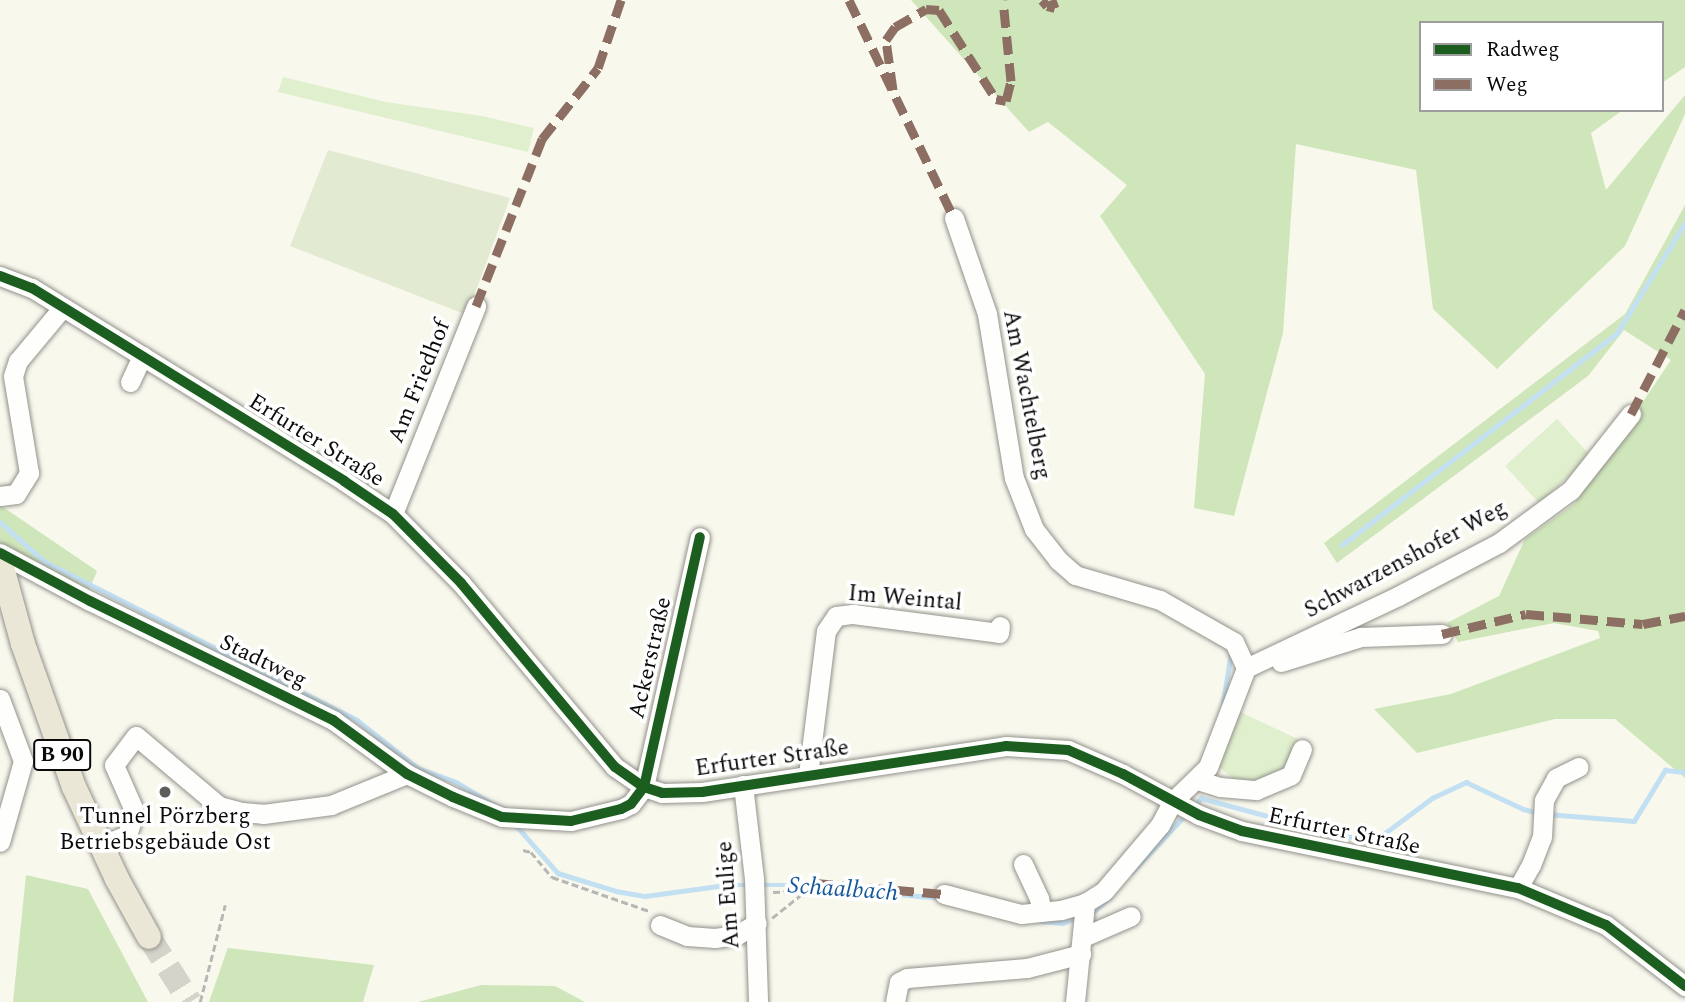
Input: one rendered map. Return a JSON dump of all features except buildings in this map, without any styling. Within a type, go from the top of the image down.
[{"type":"main road","name":"B 90","points":[[0,562],[51,727],[101,846],[149,937]]},
{"type":"street","name":"Am Wachtelberg","points":[[954,218],[987,314],[1014,478],[1034,529],[1058,560],[1075,575],[1160,600],[1234,642],[1246,668]]},
{"type":"street","name":"Erfurter Straße","points":[[1,276],[32,288],[393,514],[461,583],[615,767],[644,787],[662,793],[743,785],[981,750],[1036,746],[1068,750],[1096,761],[1185,808],[1241,831],[1518,888],[1606,925],[1685,986]]},
{"type":"street","name":"Am Friedhof","points":[[393,514],[476,306]]},
{"type":"street","points":[[0,496],[16,494],[29,473],[13,376],[18,361],[63,307]]},
{"type":"street","points":[[130,382],[142,356]]},
{"type":"street","name":"Schwarzenshofer Weg","points":[[1246,668],[1398,596],[1499,543],[1571,491],[1631,414]]},
{"type":"street","name":"Ackerstraße","points":[[644,787],[700,537]]},
{"type":"street","name":"Stadtweg","points":[[0,553],[102,607],[333,720],[407,774],[502,817],[571,821],[621,809],[631,804],[644,787]]},
{"type":"street","name":"Im Weintal","points":[[808,775],[826,631],[836,616],[853,614],[999,633],[1000,626]]},
{"type":"street","points":[[1078,1000],[1083,927],[1104,891],[1160,825],[1185,808],[1184,788],[1197,780],[1214,757],[1246,668],[1280,663],[1362,637],[1442,634]]},
{"type":"street","points":[[0,699],[23,761],[0,842]]},
{"type":"street","points":[[101,846],[127,835],[132,820],[133,808],[114,765],[136,736],[219,806],[242,812],[263,814],[331,805],[407,774]]},
{"type":"street","points":[[1197,780],[1220,787],[1256,790],[1291,775],[1302,749]]},
{"type":"street","points":[[1518,888],[1542,837],[1544,800],[1556,778],[1579,766]]},
{"type":"street","name":"Am Eulige","points":[[743,785],[756,901],[758,1002]]},
{"type":"street","points":[[1023,864],[1039,898],[1042,912]]},
{"type":"street","points":[[944,894],[1021,914],[1042,912],[1083,927]]},
{"type":"street","points":[[660,925],[687,936],[715,938],[737,935],[756,901]]},
{"type":"street","points":[[895,1002],[899,982],[907,978],[1027,968],[1083,927],[1131,916]]},
{"type":"path","points":[[523,850],[531,852],[552,877],[589,892],[639,905],[653,913],[660,925]]},
{"type":"path","points":[[775,890],[806,891],[777,916],[756,901],[775,890]]},
{"type":"path","points":[[200,1002],[225,905]]},
{"type":"green space","points":[[911,0],[1685,0],[1685,67],[1664,82],[1664,21],[1419,21],[1419,112],[1620,112],[1591,133],[1606,190],[1685,95],[1685,114],[1625,246],[1497,369],[1433,309],[1416,170],[1296,144],[1283,333],[1234,516],[1194,508],[1205,374],[1100,216],[1127,185],[1048,122],[1029,132]]},
{"type":"green space","points":[[283,77],[386,102],[482,116],[534,128],[528,152],[278,92]]},
{"type":"green space","points":[[328,150],[510,198],[467,315],[290,246]]},
{"type":"green space","points":[[1685,205],[1685,778],[1615,719],[1555,719],[1417,753],[1374,709],[1451,694],[1600,638],[1598,631],[1554,623],[1458,642],[1447,623],[1499,596],[1525,539],[1574,504],[1671,360],[1624,330],[1588,376],[1337,563],[1324,543],[1625,314]]},
{"type":"green space","points":[[1557,419],[1591,456],[1539,503],[1505,466]]},
{"type":"green space","points":[[0,505],[97,571],[84,602],[0,544]]},
{"type":"green space","points":[[1238,711],[1298,739],[1295,758],[1271,783],[1235,780],[1218,766]]},
{"type":"green space","points":[[26,875],[88,889],[148,1002],[13,1002]]},
{"type":"green space","points":[[228,947],[374,965],[363,1002],[209,1002]]},
{"type":"green space","points":[[481,985],[555,986],[585,1002],[418,1002]]},
{"type":"waterway","points":[[1342,545],[1617,333],[1685,223]]},
{"type":"waterway","name":"Schaalbach","points":[[0,522],[44,561],[357,720],[418,768],[456,782],[501,809]]},
{"type":"waterway","points":[[1223,702],[1231,652]]},
{"type":"waterway","name":"Schaalbach","points":[[1547,814],[1634,821],[1665,770],[1685,772]]},
{"type":"waterway","name":"Schaalbach","points":[[1194,806],[1201,798],[1342,836],[1377,839],[1432,798],[1466,782],[1523,809],[1539,813]]},
{"type":"waterway","name":"Schaalbach","points":[[1132,872],[1186,814]]},
{"type":"waterway","name":"Schaalbach","points":[[514,823],[558,873],[616,891],[645,896],[725,885],[748,885]]},
{"type":"waterway","name":"Schaalbach","points":[[760,885],[797,885],[940,898]]},
{"type":"waterway","name":"Schaalbach","points":[[1091,914],[1110,897]]},
{"type":"waterway","name":"Schaalbach","points":[[1040,921],[1063,923],[1079,917]]},
{"type":"tunnel","points":[[149,937],[190,1002]]},
{"type":"marked path","points":[[476,306],[542,139],[598,68],[621,0]]},
{"type":"marked path","points":[[849,0],[954,218]]},
{"type":"marked path","points":[[893,90],[886,40],[895,27],[926,9],[939,10],[996,99],[1006,101],[1011,81],[1003,0]]},
{"type":"marked path","points":[[1042,0],[1047,6],[1055,8],[1052,0]]},
{"type":"marked path","points":[[1631,414],[1685,310]]},
{"type":"marked path","points":[[1442,634],[1526,614],[1643,624],[1685,616]]},
{"type":"marked path","points":[[807,890],[815,883],[944,894]]},
{"type":"cycle path","points":[[0,276],[32,288],[393,514],[461,583],[615,767],[644,787],[662,793],[702,792],[1006,746],[1068,750],[1123,774],[1199,815],[1242,831],[1518,888],[1606,925],[1685,986]]},
{"type":"cycle path","points":[[0,553],[90,601],[333,720],[407,774],[453,797],[502,817],[571,821],[621,809],[631,804],[644,787],[700,537]]},
{"type":"place","name":"Tunnel Pörzberg Betriebsgebäude Ost","points":[[165,792]]}]
